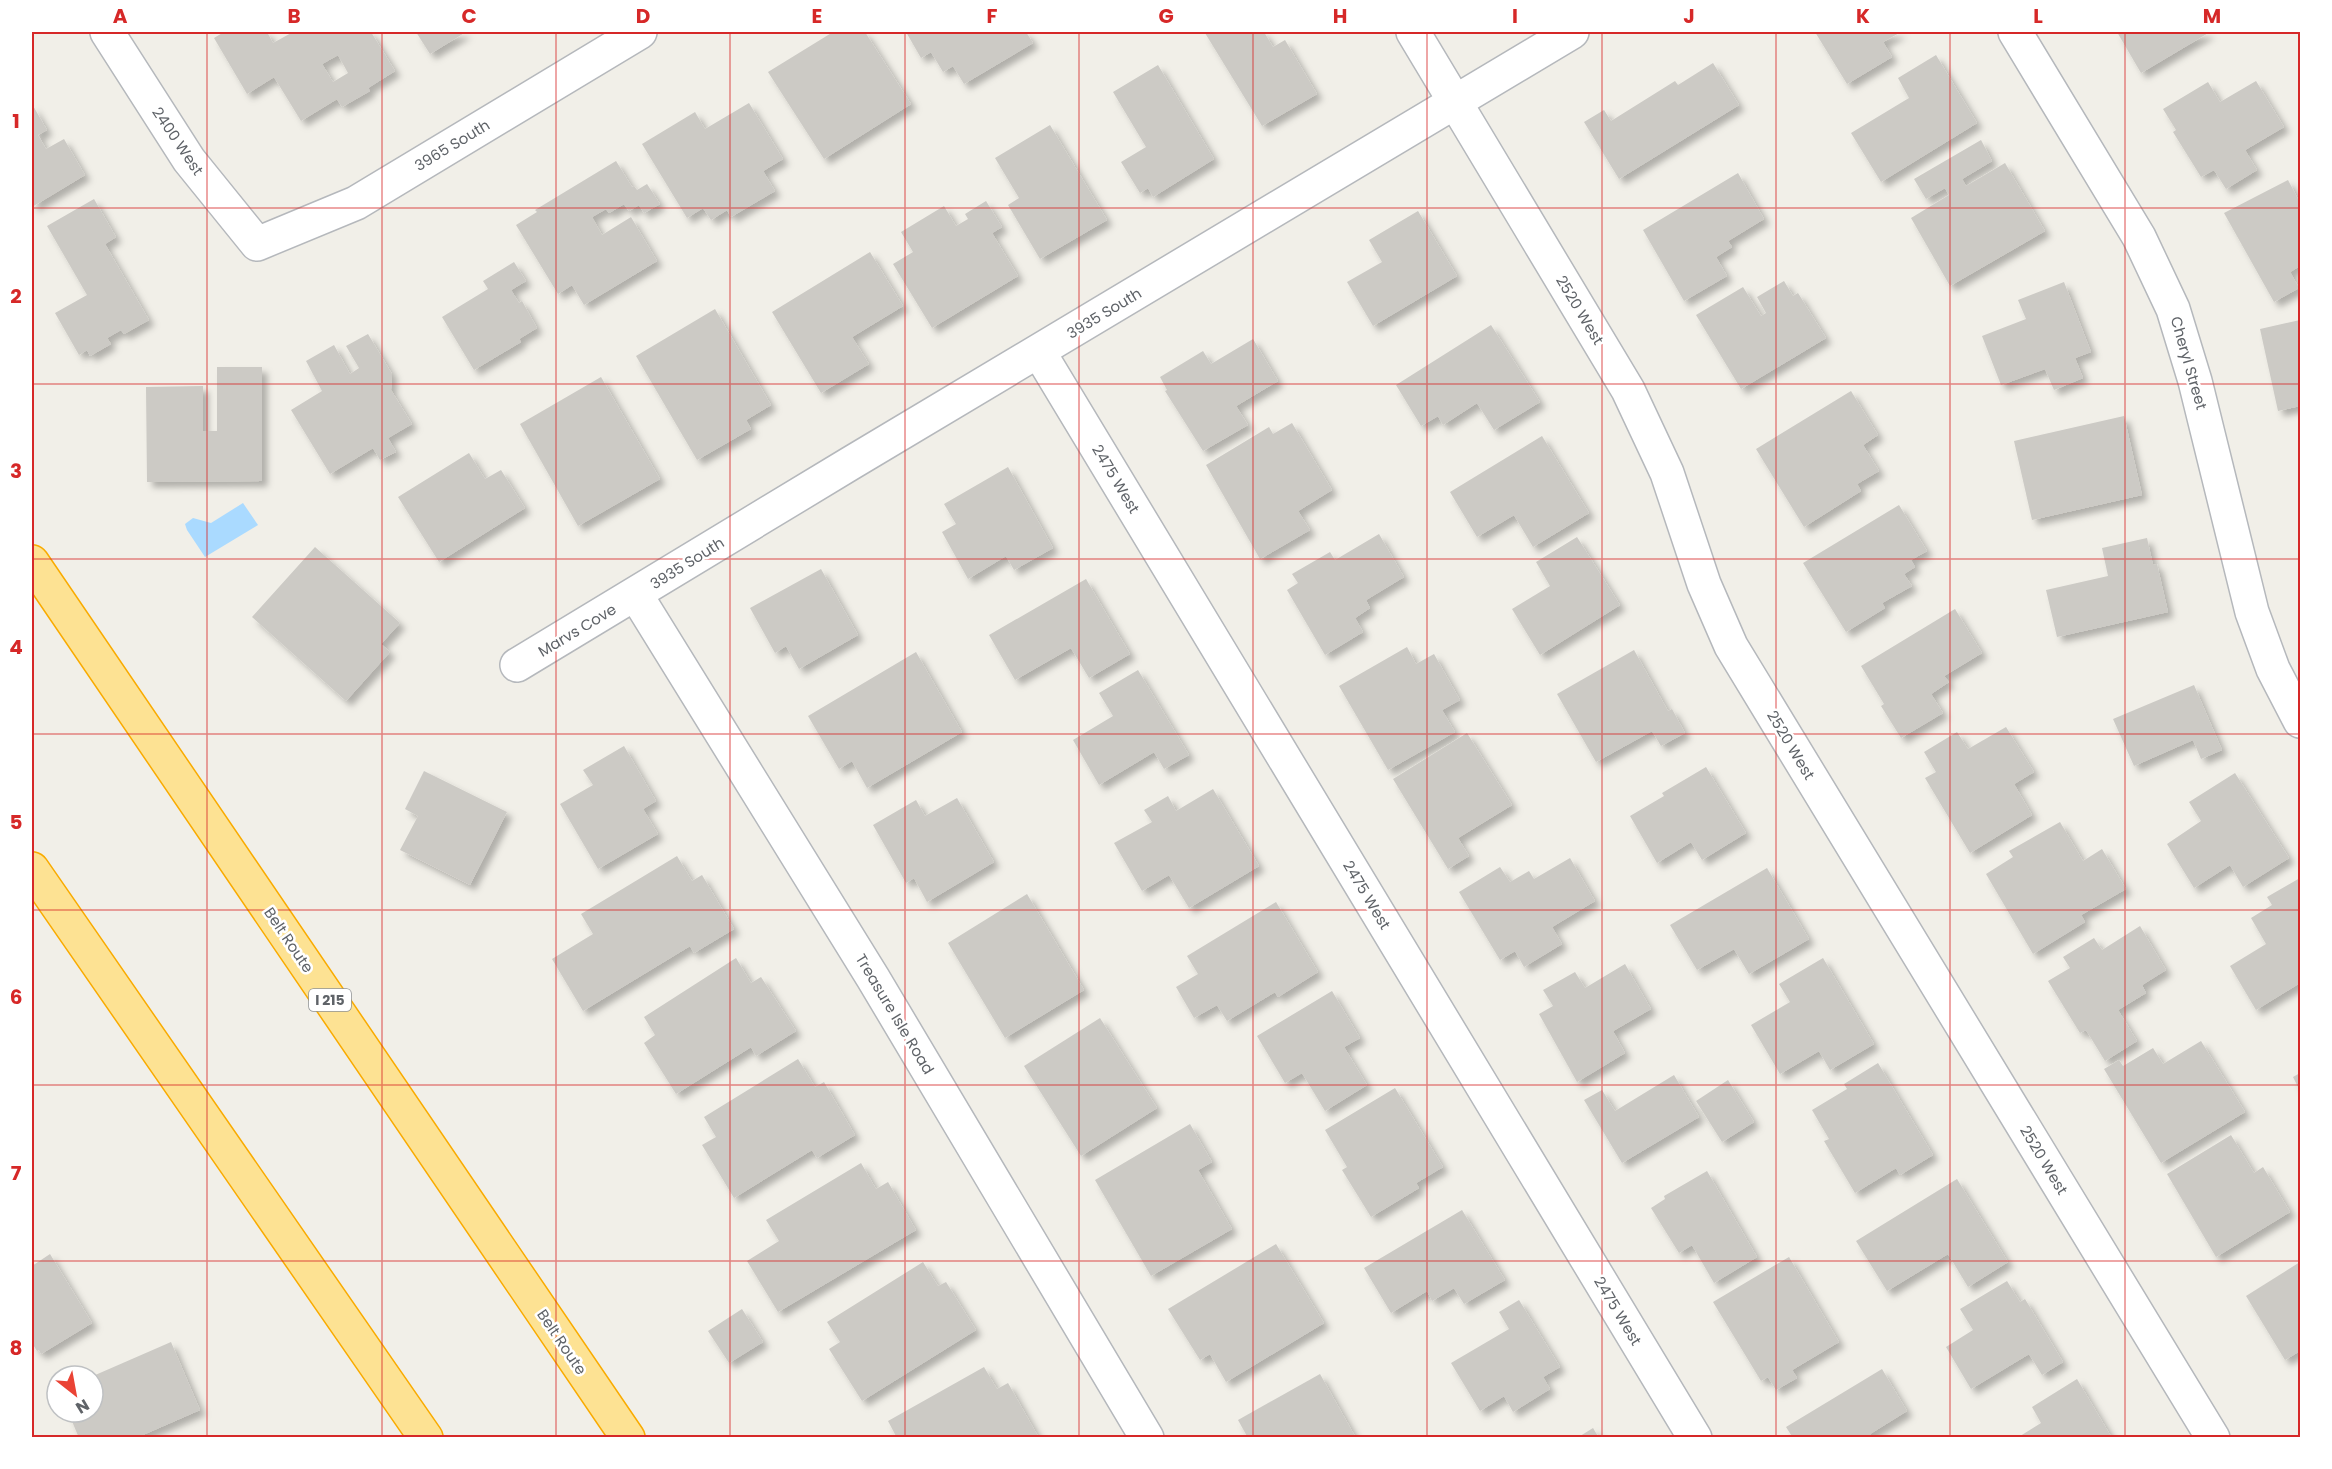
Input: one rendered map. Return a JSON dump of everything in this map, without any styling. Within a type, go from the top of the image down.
[{"type":"highway","name":"Belt Route","points":[[32,562],[628,1437]]},
{"type":"highway","points":[[32,869],[426,1437]]},
{"type":"street","name":"2400 West","points":[[107,32],[189,160],[257,244]]},
{"type":"street","name":"3965 South","points":[[257,244],[356,203],[640,32]]},
{"type":"street","name":"2520 West","points":[[1413,32],[1628,390],[1667,473],[1704,584],[1731,646],[2213,1437]]},
{"type":"street","name":"3935 South","points":[[636,595],[851,463],[1572,32]]},
{"type":"street","name":"Cheryl Street","points":[[2015,32],[2139,237],[2173,309],[2195,381],[2252,612],[2273,669],[2301,721]]},
{"type":"street","name":"2475 West","points":[[1039,352],[1695,1437]]},
{"type":"street","name":"Marvs Cove","points":[[517,665],[636,595]]},
{"type":"street","name":"Treasure Isle Road","points":[[636,595],[873,978],[1147,1437]]},
{"type":"water","points":[[243,503],[258,525],[205,557],[185,524],[193,518],[211,523]]},
{"type":"building","points":[[224,32],[267,32],[273,43],[293,32],[371,32],[395,71],[368,88],[370,91],[342,107],[337,99],[301,121],[274,77],[247,94],[214,38]],"holes":[[[338,55],[348,73],[333,82],[322,64]]]},
{"type":"building","points":[[416,32],[466,32],[430,54]]},
{"type":"building","points":[[833,32],[865,32],[911,104],[824,159],[768,72]]},
{"type":"building","points":[[906,32],[1026,32],[1033,43],[964,84],[953,66],[943,72],[931,52],[921,58]]},
{"type":"building","points":[[1264,32],[1273,47],[1285,40],[1317,94],[1262,126],[1205,33]]},
{"type":"building","points":[[1815,32],[1901,32],[1883,42],[1892,57],[1847,84]]},
{"type":"building","points":[[2117,32],[2210,32],[2141,73]]},
{"type":"building","points":[[1936,55],[1977,123],[1881,182],[1851,133],[1909,98],[1898,78]]},
{"type":"building","points":[[1713,63],[1739,105],[1619,179],[1584,122],[1604,110],[1611,121],[1675,81],[1678,85]]},
{"type":"building","points":[[1158,65],[1214,159],[1153,197],[1148,188],[1140,193],[1121,162],[1146,147],[1113,92]]},
{"type":"building","points":[[2256,81],[2284,127],[2245,150],[2257,170],[2226,189],[2214,170],[2201,177],[2173,132],[2176,130],[2163,109],[2208,82],[2220,102]]},
{"type":"building","points":[[749,103],[783,159],[763,171],[775,191],[731,217],[727,210],[711,220],[703,208],[687,218],[642,144],[695,112],[705,129]]},
{"type":"building","points":[[32,104],[47,130],[38,135],[46,149],[64,139],[85,175],[32,207]]},
{"type":"building","points":[[1050,125],[1107,220],[1040,259],[1008,205],[1019,198],[995,158]]},
{"type":"building","points":[[1981,140],[1992,161],[1962,179],[1966,186],[2005,163],[2045,231],[1950,286],[1911,218],[1949,195],[1945,188],[1926,199],[1914,179]]},
{"type":"building","points":[[616,161],[632,187],[634,186],[637,190],[647,184],[660,204],[644,213],[639,205],[629,211],[624,204],[609,213],[606,209],[592,217],[602,235],[631,217],[657,261],[584,305],[572,285],[558,294],[516,225],[537,212],[535,210]]},
{"type":"building","points":[[1738,173],[1764,219],[1728,241],[1732,247],[1716,257],[1727,276],[1684,301],[1643,230]]},
{"type":"building","points":[[2288,180],[2300,203],[2300,266],[2290,272],[2299,288],[2274,302],[2224,213]]},
{"type":"building","points":[[94,199],[116,237],[105,244],[149,320],[124,334],[121,330],[107,338],[111,344],[90,356],[87,350],[79,355],[55,313],[87,295],[47,226]]},
{"type":"building","points":[[986,201],[1002,227],[992,233],[1018,276],[932,328],[893,264],[913,252],[901,232],[944,206],[956,226],[968,219],[965,214]]},
{"type":"building","points":[[1418,211],[1457,276],[1373,326],[1347,282],[1382,262],[1369,240]]},
{"type":"building","points":[[870,252],[903,306],[852,337],[869,364],[821,393],[772,312]]},
{"type":"building","points":[[514,262],[526,281],[511,290],[519,303],[522,301],[537,328],[519,339],[521,342],[474,370],[442,317],[488,289],[483,281]]},
{"type":"building","points":[[1784,281],[1793,296],[1798,293],[1826,338],[1741,389],[1696,315],[1743,287],[1761,316],[1766,313],[1757,297]]},
{"type":"building","points":[[2064,282],[2091,352],[2075,358],[2083,378],[2054,390],[2045,369],[2001,385],[1982,336],[2026,319],[2018,300]]},
{"type":"building","points":[[715,309],[771,405],[746,420],[751,429],[697,460],[636,356]]},
{"type":"building","points":[[2300,320],[2300,406],[2278,411],[2260,329]]},
{"type":"building","points":[[1491,325],[1540,402],[1494,430],[1477,403],[1443,425],[1438,416],[1421,426],[1396,385]]},
{"type":"building","points":[[368,334],[392,374],[391,390],[412,424],[388,438],[396,452],[380,460],[373,448],[330,474],[291,410],[322,391],[306,361],[334,345],[350,374],[359,368],[346,346]]},
{"type":"building","points":[[1253,339],[1278,381],[1236,406],[1248,425],[1203,451],[1165,391],[1167,390],[1160,377],[1203,351],[1211,364]]},
{"type":"building","points":[[217,367],[262,367],[262,481],[147,482],[146,387],[203,386],[203,431],[217,431]]},
{"type":"building","points":[[601,377],[660,479],[578,526],[520,424]]},
{"type":"building","points":[[1851,391],[1878,435],[1863,445],[1879,471],[1857,484],[1861,491],[1804,527],[1756,449]]},
{"type":"building","points":[[2124,416],[2142,495],[2032,520],[2014,441]]},
{"type":"building","points":[[1292,423],[1332,490],[1298,511],[1310,530],[1260,559],[1206,465],[1269,427],[1273,434]]},
{"type":"building","points":[[1542,436],[1589,513],[1533,547],[1514,515],[1477,537],[1450,492]]},
{"type":"building","points":[[469,453],[485,479],[501,470],[525,508],[439,562],[398,497]]},
{"type":"building","points":[[1008,467],[1053,548],[1014,570],[1006,556],[968,579],[942,532],[956,524],[944,504]]},
{"type":"building","points":[[1899,505],[1927,551],[1911,560],[1915,567],[1904,574],[1912,586],[1882,603],[1885,608],[1846,632],[1803,563]]},
{"type":"building","points":[[1379,534],[1404,577],[1366,600],[1370,608],[1355,618],[1363,632],[1325,655],[1287,590],[1298,583],[1292,574],[1330,552],[1335,560]]},
{"type":"building","points":[[1577,537],[1620,605],[1540,655],[1512,609],[1550,586],[1536,562]]},
{"type":"building","points":[[2147,538],[2153,565],[2157,564],[2168,612],[2057,637],[2046,590],[2108,576],[2102,548]]},
{"type":"building","points":[[315,547],[400,623],[381,644],[390,652],[346,701],[252,617]]},
{"type":"building","points":[[821,569],[858,635],[799,669],[786,646],[775,653],[750,608]]},
{"type":"building","points":[[1086,579],[1130,654],[1089,678],[1071,648],[1015,680],[989,635]]},
{"type":"building","points":[[1955,609],[1982,653],[1944,676],[1949,682],[1931,694],[1943,713],[1901,738],[1881,706],[1884,704],[1861,666]]},
{"type":"building","points":[[1407,647],[1416,664],[1434,654],[1460,700],[1442,710],[1455,732],[1388,770],[1339,686]]},
{"type":"building","points":[[1634,650],[1668,711],[1672,709],[1685,733],[1661,746],[1652,731],[1596,762],[1557,694]]},
{"type":"building","points":[[916,652],[962,732],[867,788],[852,761],[839,769],[808,716]]},
{"type":"building","points":[[1138,670],[1189,755],[1164,769],[1154,752],[1099,785],[1073,740],[1113,716],[1099,693]]},
{"type":"building","points":[[2194,685],[2222,750],[2201,759],[2193,740],[2134,766],[2113,719]]},
{"type":"building","points":[[2006,727],[2034,772],[2014,784],[2032,815],[1970,853],[1925,778],[1936,772],[1924,752],[1957,732],[1968,749]]},
{"type":"building","points":[[1467,733],[1512,805],[1458,838],[1469,856],[1448,869],[1393,779]]},
{"type":"building","points":[[624,746],[656,801],[643,809],[658,834],[598,869],[560,804],[593,785],[583,770]]},
{"type":"building","points":[[1706,767],[1746,833],[1702,860],[1691,842],[1657,863],[1630,816],[1664,796],[1662,793]]},
{"type":"building","points":[[424,771],[507,812],[470,885],[400,850],[418,816],[405,809]]},
{"type":"building","points":[[2235,773],[2289,858],[2243,887],[2230,865],[2194,888],[2167,844],[2201,821],[2189,802]]},
{"type":"building","points":[[1213,789],[1259,866],[1189,908],[1169,875],[1142,891],[1114,843],[1152,822],[1144,810],[1168,796],[1176,811]]},
{"type":"building","points":[[957,798],[994,862],[927,902],[914,878],[906,883],[873,825],[916,800],[925,816]]},
{"type":"building","points":[[2060,822],[2083,861],[2102,849],[2126,889],[2081,915],[2085,922],[2033,954],[1986,874],[2013,857],[2009,851]]},
{"type":"building","points":[[677,856],[692,881],[702,875],[734,929],[694,953],[690,946],[583,1011],[552,959],[593,934],[581,914]]},
{"type":"building","points":[[1570,858],[1595,901],[1552,927],[1562,944],[1524,967],[1515,951],[1500,960],[1459,892],[1500,867],[1510,882],[1529,871],[1534,879]]},
{"type":"building","points":[[1767,868],[1809,939],[1749,974],[1734,949],[1697,970],[1670,925]]},
{"type":"building","points":[[2300,878],[2300,983],[2256,1010],[2230,966],[2266,944],[2251,918],[2272,905],[2267,897]]},
{"type":"building","points":[[1027,894],[1084,990],[1005,1038],[948,943]]},
{"type":"building","points":[[1276,902],[1318,972],[1278,997],[1275,992],[1227,1021],[1217,1005],[1194,1018],[1176,987],[1198,974],[1187,956]]},
{"type":"building","points":[[2140,926],[2166,970],[2142,985],[2146,993],[2118,1010],[2137,1041],[2105,1061],[2086,1030],[2080,1033],[2048,981],[2070,968],[2063,957],[2094,938],[2102,950]]},
{"type":"building","points":[[736,958],[751,983],[761,977],[796,1031],[756,1056],[751,1047],[676,1094],[644,1043],[655,1035],[644,1017]]},
{"type":"building","points":[[1823,958],[1874,1044],[1830,1070],[1819,1051],[1780,1074],[1751,1025],[1790,1002],[1779,984]]},
{"type":"building","points":[[1625,964],[1651,1009],[1613,1031],[1625,1053],[1577,1082],[1539,1014],[1553,1006],[1543,990],[1575,972],[1585,988]]},
{"type":"building","points":[[1332,991],[1360,1038],[1344,1047],[1367,1085],[1325,1111],[1302,1073],[1285,1083],[1257,1036]]},
{"type":"building","points":[[1100,1018],[1157,1108],[1081,1156],[1024,1066]]},
{"type":"building","points":[[2201,1041],[2245,1112],[2161,1163],[2104,1069],[2119,1060],[2123,1066],[2153,1048],[2163,1064]]},
{"type":"building","points":[[798,1059],[815,1087],[824,1082],[855,1135],[817,1158],[812,1150],[734,1198],[702,1145],[716,1137],[704,1117]]},
{"type":"building","points":[[1878,1063],[1933,1155],[1900,1175],[1896,1168],[1855,1193],[1824,1141],[1829,1139],[1812,1110],[1847,1089],[1844,1084]]},
{"type":"building","points":[[2300,1073],[2300,1091],[2293,1077]]},
{"type":"building","points":[[1674,1075],[1699,1117],[1622,1163],[1584,1100],[1602,1090],[1615,1111]]},
{"type":"building","points":[[1728,1080],[1754,1122],[1722,1142],[1696,1101]]},
{"type":"building","points":[[1395,1088],[1443,1167],[1416,1183],[1419,1188],[1371,1217],[1342,1170],[1347,1167],[1325,1130]]},
{"type":"building","points":[[1190,1124],[1212,1162],[1198,1170],[1232,1229],[1151,1276],[1095,1180]]},
{"type":"building","points":[[2231,1135],[2254,1173],[2263,1167],[2290,1212],[2216,1257],[2167,1174]]},
{"type":"building","points":[[861,1163],[876,1189],[888,1182],[916,1230],[778,1312],[747,1261],[779,1241],[766,1220]]},
{"type":"building","points":[[1707,1171],[1757,1257],[1714,1283],[1692,1245],[1679,1253],[1651,1208],[1665,1199],[1664,1196]]},
{"type":"building","points":[[1957,1179],[2008,1262],[1968,1287],[1948,1254],[1887,1291],[1856,1241]]},
{"type":"building","points":[[1462,1210],[1505,1280],[1464,1304],[1454,1288],[1432,1301],[1427,1291],[1391,1313],[1364,1268]]},
{"type":"building","points":[[1276,1244],[1324,1323],[1226,1382],[1210,1354],[1200,1360],[1168,1309]]},
{"type":"building","points":[[50,1254],[92,1323],[41,1354],[32,1343],[32,1266]]},
{"type":"building","points":[[1789,1257],[1839,1342],[1792,1370],[1797,1378],[1776,1390],[1768,1377],[1761,1381],[1713,1302]]},
{"type":"building","points":[[923,1262],[938,1286],[946,1282],[976,1330],[862,1401],[829,1349],[840,1342],[827,1322]]},
{"type":"building","points":[[2300,1262],[2300,1351],[2285,1360],[2246,1296]]},
{"type":"building","points":[[2007,1281],[2020,1302],[2025,1299],[2063,1362],[2042,1375],[2029,1354],[1971,1389],[1946,1347],[1973,1330],[1960,1309]]},
{"type":"building","points":[[1519,1300],[1560,1367],[1543,1377],[1550,1389],[1513,1412],[1504,1396],[1480,1411],[1451,1363],[1509,1329],[1499,1312]]},
{"type":"building","points":[[742,1309],[763,1342],[729,1363],[708,1331]]},
{"type":"building","points":[[171,1342],[200,1410],[136,1438],[79,1438],[73,1424],[105,1424],[105,1371]]},
{"type":"building","points":[[984,1367],[997,1389],[1008,1383],[1039,1438],[897,1438],[888,1421]]},
{"type":"building","points":[[1882,1369],[1907,1411],[1870,1434],[1872,1438],[1793,1438],[1786,1427]]},
{"type":"building","points":[[1320,1374],[1356,1438],[1248,1438],[1238,1420]]},
{"type":"building","points":[[2077,1379],[2112,1438],[2017,1438],[2041,1423],[2032,1407]]},
{"type":"building","points":[[1593,1428],[1599,1438],[1577,1438]]}]
